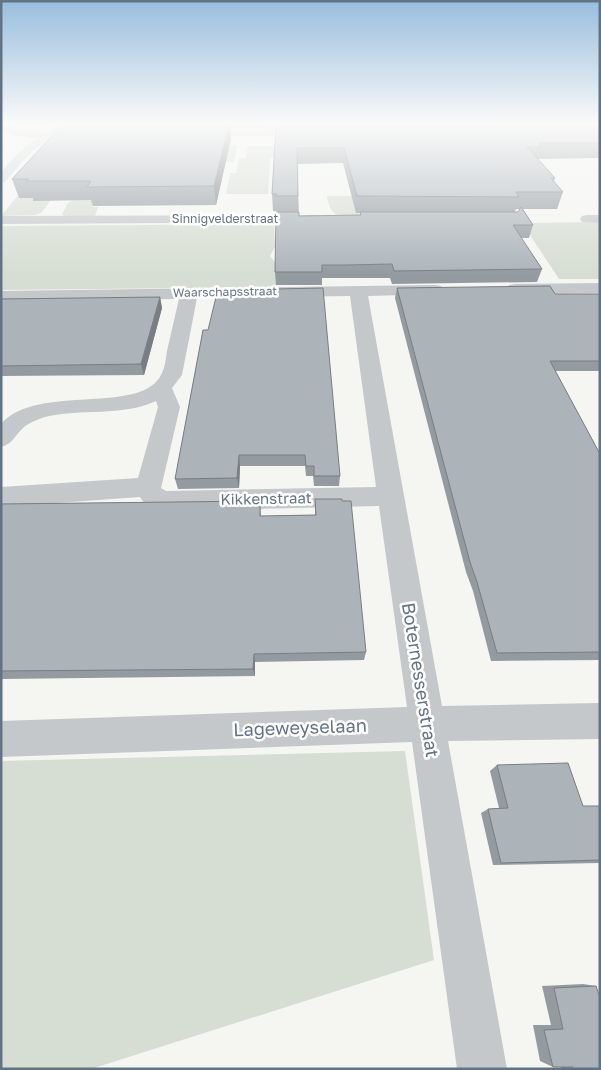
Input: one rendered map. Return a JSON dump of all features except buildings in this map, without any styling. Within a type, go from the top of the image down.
[{"type":"street","name":"Sinnigvelderstraat","points":[[1,220],[322,218]]},
{"type":"street","points":[[497,290],[600,288]]},
{"type":"street","name":"Waarschapsstraat","points":[[1,296],[447,290]]},
{"type":"street","name":"Boternesserstraat","points":[[358,291],[482,1069]]},
{"type":"street","points":[[1,438],[12,422],[34,411],[141,400],[162,389],[169,382],[172,375],[189,293]]},
{"type":"street","points":[[1,497],[148,487],[169,407],[162,389]]},
{"type":"street","name":"Kikkenstraat","points":[[148,487],[151,494],[162,501],[390,496]]},
{"type":"street","name":"Lageweyselaan","points":[[1,739],[426,724],[600,721]]},
{"type":"shaded area","points":[[44,175],[71,175],[41,213],[35,215],[1,216],[30,181]]},
{"type":"shaded area","points":[[230,175],[269,175],[268,194],[226,194]]},
{"type":"shaded area","points":[[327,196],[359,196],[364,215],[344,216],[335,213],[329,204]]},
{"type":"shaded area","points":[[79,197],[104,198],[95,203],[93,207],[98,207],[95,216],[64,216],[62,214],[68,203]]},
{"type":"shaded area","points":[[600,222],[600,279],[559,279],[522,223]]},
{"type":"shaded area","points":[[274,224],[275,247],[270,256],[277,265],[276,287],[1,290],[1,226]]},
{"type":"shaded area","points":[[405,751],[434,960],[91,1069],[1,1069],[1,761]]}]
